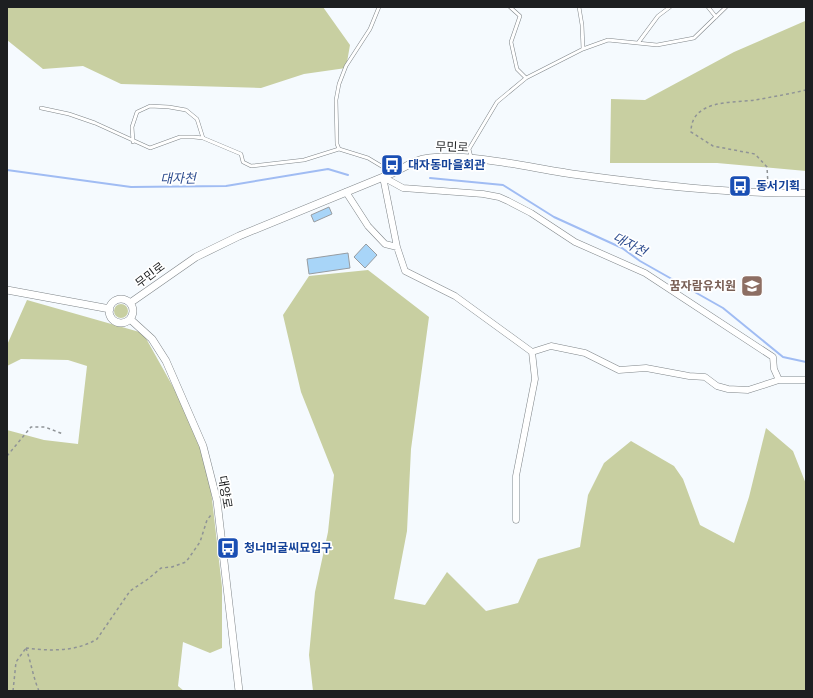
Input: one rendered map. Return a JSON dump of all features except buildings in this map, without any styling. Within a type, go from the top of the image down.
[{"type":"street","name":"무민로","points":[[130,304],[196,257],[239,236],[393,173],[417,160],[429,158],[471,159],[588,176],[725,191],[806,193]]},
{"type":"street","points":[[383,177],[397,247],[405,271],[455,296],[497,325],[532,352],[535,379],[516,476],[516,520]]},
{"type":"street","points":[[383,177],[403,188],[483,194],[499,197],[513,204],[576,242],[629,265],[671,288],[773,358],[774,369],[779,380]]},
{"type":"street","points":[[346,192],[368,226],[385,244],[397,247]]},
{"type":"street","points":[[7,290],[110,309]]},
{"type":"street","points":[[117,300],[125,300],[130,304],[133,312],[130,319],[124,322],[116,322],[111,317],[110,309],[114,302],[117,300]]},
{"type":"street","name":"대양로","points":[[130,319],[152,339],[169,368],[203,446],[211,474],[218,509],[239,691]]},
{"type":"street","points":[[532,352],[551,346],[585,353],[619,370],[646,368],[689,376],[705,377],[717,386],[728,389],[754,388],[779,380],[806,380]]},
{"type":"lane","points":[[339,149],[337,144],[336,100],[339,84],[346,66],[370,29],[380,7]]},
{"type":"lane","points":[[510,7],[520,16],[511,42],[517,69],[526,78]]},
{"type":"lane","points":[[578,7],[582,25],[583,49]]},
{"type":"lane","points":[[638,43],[658,16],[670,7]]},
{"type":"lane","points":[[708,7],[716,17]]},
{"type":"lane","points":[[471,159],[469,149],[497,102],[526,78],[583,49],[608,40],[657,45],[694,38],[726,7]]},
{"type":"lane","points":[[133,142],[132,128],[137,112],[150,106],[186,110],[197,119],[203,138]]},
{"type":"lane","points":[[41,108],[69,114],[95,123],[112,130],[133,142],[150,148],[180,138],[203,138],[240,154],[243,162],[251,166],[304,160],[339,149],[368,158],[393,173]]},
{"type":"path","points":[[768,193],[768,172],[765,164],[758,156],[749,151],[709,144],[694,135],[691,132],[691,126],[701,111],[716,104],[749,101],[806,90]]},
{"type":"path","points":[[7,456],[19,444],[31,427],[45,427],[63,434]]},
{"type":"path","points":[[26,648],[57,650],[90,644],[97,639],[130,591],[148,579],[160,568],[172,567],[186,562],[200,542],[207,520],[218,509]]},
{"type":"path","points":[[13,691],[16,662],[26,648]]},
{"type":"path","points":[[26,648],[32,665],[33,678],[39,691]]},
{"type":"green space","points":[[7,7],[323,7],[350,45],[346,68],[304,74],[261,88],[121,84],[83,66],[43,69],[7,40]]},
{"type":"green space","points":[[806,13],[806,171],[717,163],[610,163],[611,99],[645,100],[734,52],[805,21]]},
{"type":"green space","points":[[368,270],[429,317],[411,449],[407,531],[394,599],[425,605],[447,572],[486,611],[518,603],[538,559],[580,547],[588,495],[604,463],[631,441],[674,466],[683,479],[700,525],[734,543],[749,497],[766,428],[793,451],[806,484],[806,691],[313,691],[309,655],[315,592],[328,532],[334,475],[301,392],[283,315],[309,276]]},
{"type":"green space","points":[[27,300],[143,333],[206,446],[222,587],[222,648],[210,653],[183,642],[178,686],[184,691],[7,691],[7,430],[44,440],[78,444],[87,366],[68,360],[21,359],[7,366],[7,345]]},
{"type":"green space","points":[[121,304],[126,306],[128,311],[126,316],[121,318],[116,316],[114,311],[116,306]]},
{"type":"waterway","name":"대자천","points":[[7,170],[131,187],[226,186],[328,169],[348,175]]},
{"type":"waterway","name":"대자천","points":[[430,178],[503,185],[554,217],[622,248],[640,261],[723,308],[783,357],[806,362]]},
{"type":"place","name":"대자동마을회관","points":[[392,165]]},
{"type":"place","name":"동서기획","points":[[740,186]]},
{"type":"place","name":"꿈자람유치원","points":[[752,286]]},
{"type":"place","name":"청너머굴씨묘입구","points":[[228,548]]}]
